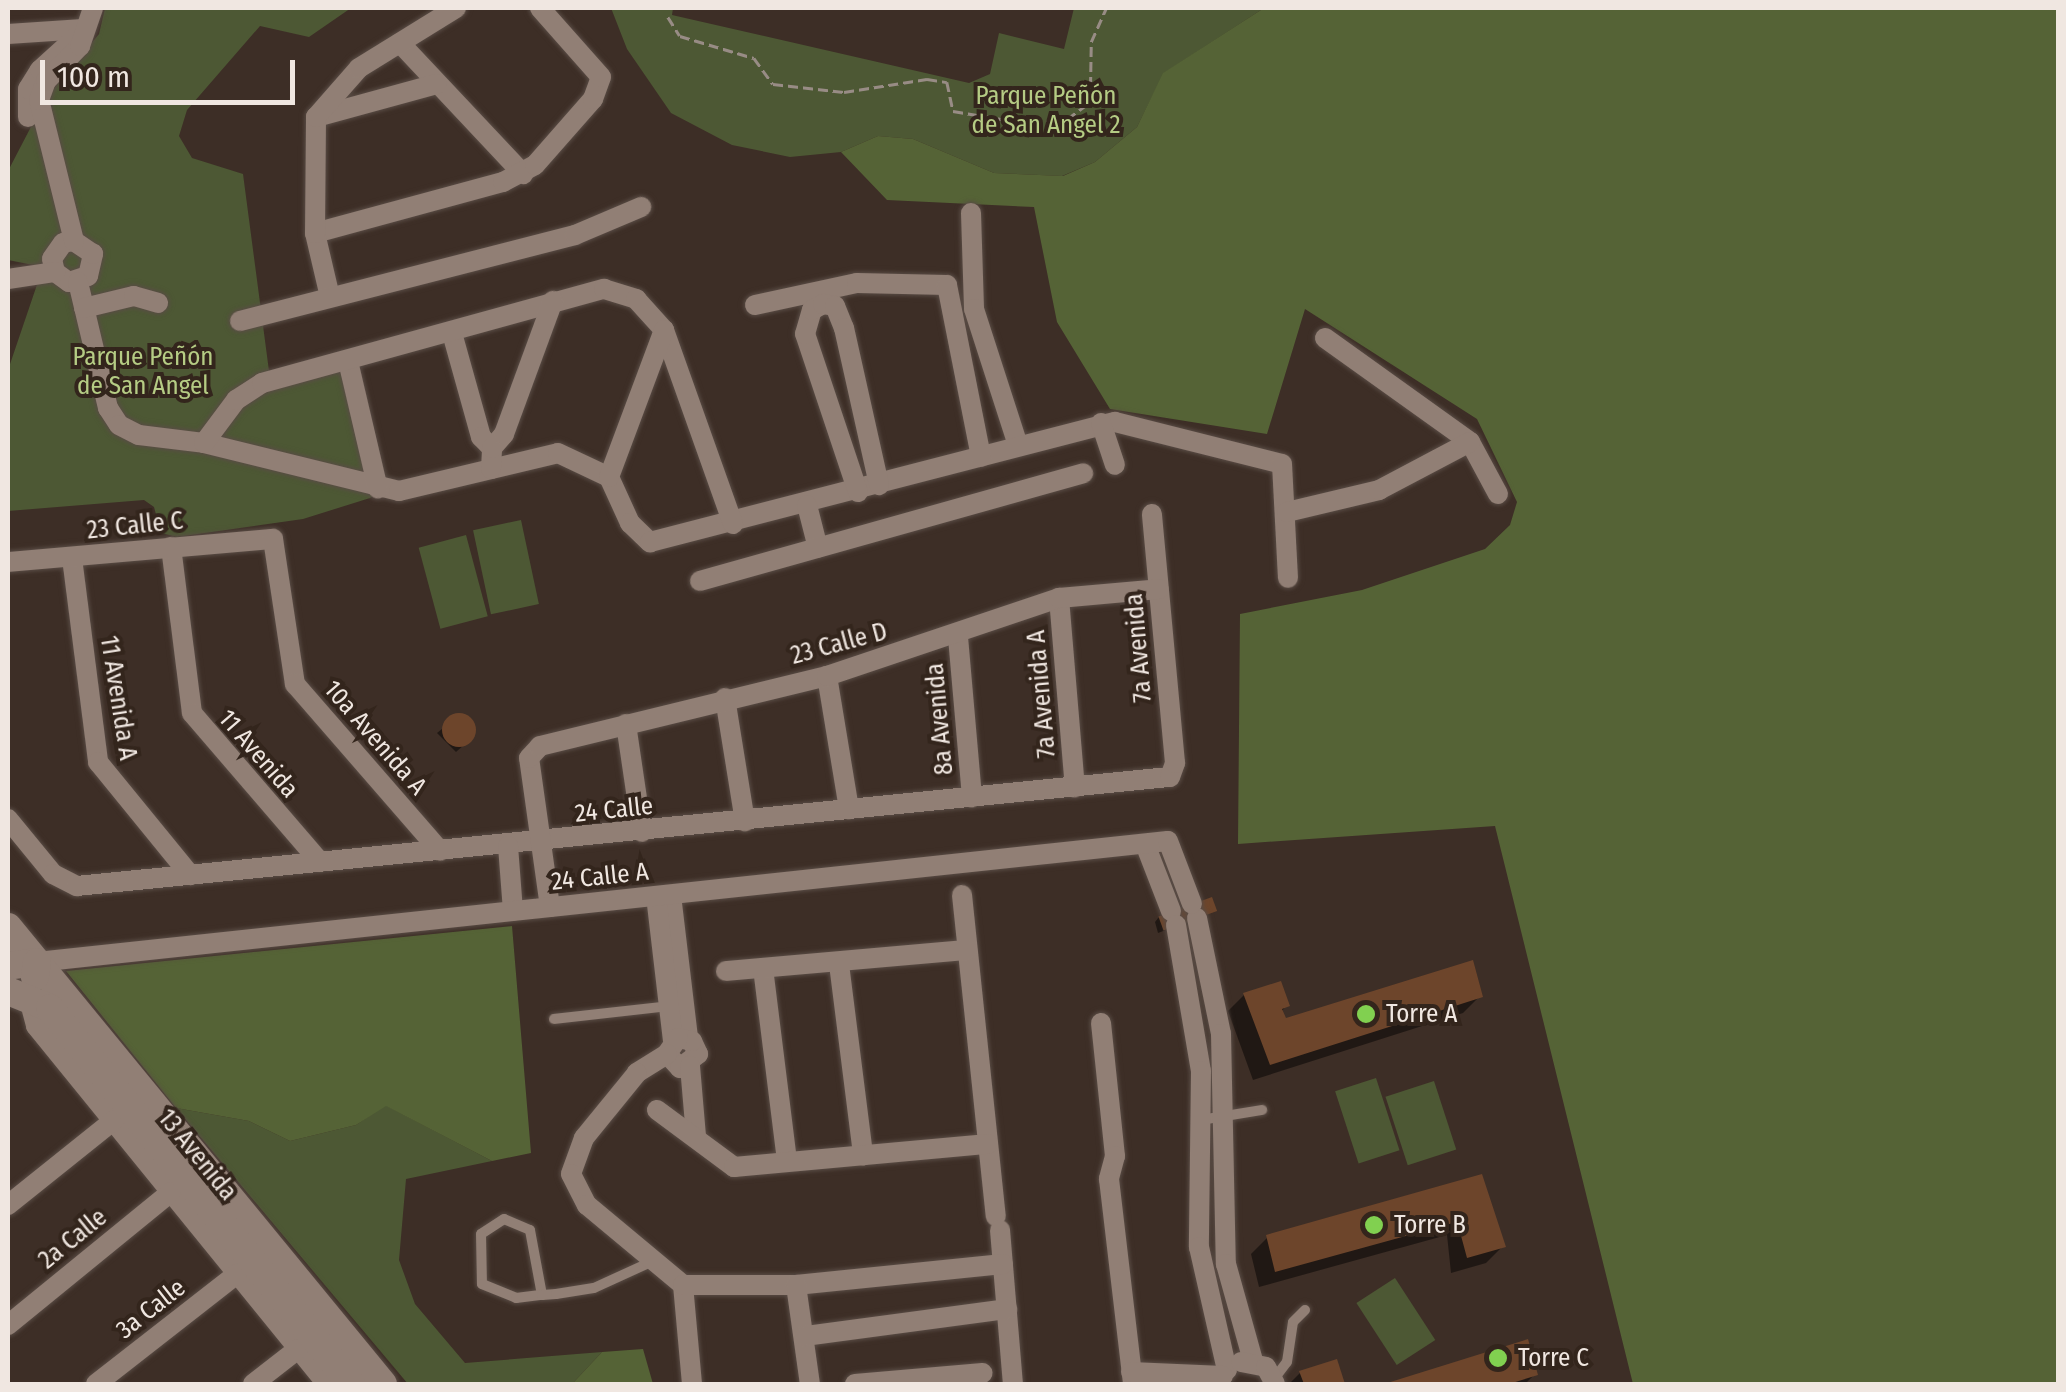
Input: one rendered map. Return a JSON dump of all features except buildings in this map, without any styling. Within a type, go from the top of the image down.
[{"type":"street","points":[[93,8],[84,28],[68,38],[28,89],[27,112],[61,254],[78,282],[108,408],[120,425],[156,439],[204,443],[378,490],[421,488],[492,459],[558,452],[610,477],[630,523],[650,542],[807,505],[1101,423],[1272,458],[1286,477],[1288,578]]},
{"type":"street","points":[[330,297],[315,233],[316,117],[359,68],[456,8]]},
{"type":"street","points":[[315,233],[523,174],[600,90],[594,65],[540,8]]},
{"type":"street","points":[[8,34],[84,28]]},
{"type":"street","points":[[400,43],[523,174]]},
{"type":"street","points":[[316,117],[437,84]]},
{"type":"street","points":[[240,321],[575,236],[640,207]]},
{"type":"street","points":[[971,213],[974,309],[1018,445]]},
{"type":"street","points":[[8,279],[61,254]]},
{"type":"street","points":[[8,266],[61,254],[93,254],[94,266],[78,282]]},
{"type":"street","points":[[755,305],[858,282],[947,285],[981,457]]},
{"type":"street","points":[[204,443],[246,390],[452,333],[586,290],[623,292],[664,330],[733,524]]},
{"type":"street","points":[[84,308],[134,296],[158,303]]},
{"type":"street","points":[[492,459],[553,301]]},
{"type":"street","points":[[823,304],[834,306],[844,328],[869,488],[805,334],[812,310],[823,304]]},
{"type":"street","points":[[610,477],[664,330]]},
{"type":"street","points":[[452,333],[481,437],[492,459]]},
{"type":"street","points":[[1325,338],[1470,442],[1498,494]]},
{"type":"street","points":[[348,361],[378,490]]},
{"type":"street","points":[[1101,423],[1115,465]]},
{"type":"street","points":[[1287,512],[1379,490],[1470,442]]},
{"type":"street","points":[[700,581],[1083,473]]},
{"type":"street","points":[[807,505],[818,548]]},
{"type":"street","name":"7a Avenida","points":[[1152,514],[1175,763],[1170,776]]},
{"type":"street","name":"23 Calle C","points":[[8,562],[267,536]]},
{"type":"street","name":"10a Avenida A","points":[[267,536],[276,548],[295,684],[440,851]]},
{"type":"street","name":"11 Avenida","points":[[172,547],[192,713],[320,862]]},
{"type":"street","name":"11 Avenida A","points":[[72,558],[98,762],[190,875]]},
{"type":"street","name":"23 Calle D","points":[[544,842],[532,751],[725,698],[827,676],[958,637],[1059,598],[1159,589]]},
{"type":"street","name":"7a Avenida A","points":[[1059,598],[1075,787]]},
{"type":"street","name":"8a Avenida","points":[[958,637],[972,798]]},
{"type":"street","points":[[827,676],[849,809]]},
{"type":"street","points":[[725,698],[745,821]]},
{"type":"street","points":[[626,724],[642,832]]},
{"type":"street","name":"24 Calle","points":[[8,819],[63,883],[508,846],[1170,776]]},
{"type":"street","name":"24 Calle A","points":[[37,962],[1168,841],[1194,911],[1216,998]]},
{"type":"street","points":[[544,842],[550,907]]},
{"type":"street","points":[[1145,844],[1174,918],[1194,1002],[1201,1120],[1199,1247],[1224,1377]]},
{"type":"street","points":[[508,846],[513,911]]},
{"type":"street","points":[[664,895],[676,1044]]},
{"type":"street","points":[[664,895],[676,1067],[690,1066],[696,1136]]},
{"type":"street","points":[[962,895],[1013,1384]]},
{"type":"street","name":"13 Avenida","points":[[8,927],[383,1384]]},
{"type":"street","points":[[726,971],[967,950]]},
{"type":"street","points":[[8,966],[37,962]]},
{"type":"street","points":[[37,962],[19,997],[36,1026],[327,1384]]},
{"type":"street","points":[[839,964],[863,1155]]},
{"type":"street","points":[[762,968],[787,1162]]},
{"type":"street","name":"13 Avenida","points":[[19,997],[50,1008],[350,1384]]},
{"type":"street","points":[[1194,1002],[1216,998],[1224,1121],[1226,1264],[1253,1361],[1275,1382]]},
{"type":"street","points":[[1101,1024],[1115,1156],[1109,1179],[1132,1380]]},
{"type":"street","points":[[676,1044],[650,1060],[617,1093],[571,1160],[575,1192],[683,1285],[796,1286],[1003,1264]]},
{"type":"street","points":[[657,1110],[734,1167],[988,1144]]},
{"type":"street","points":[[8,1205],[114,1120]]},
{"type":"street","name":"2a Calle","points":[[8,1325],[171,1192]]},
{"type":"street","name":"3a Calle","points":[[96,1384],[237,1274]]},
{"type":"street","points":[[683,1285],[692,1384]]},
{"type":"street","points":[[796,1286],[810,1384]]},
{"type":"street","points":[[805,1336],[1007,1309]]},
{"type":"street","points":[[253,1384],[298,1348]]},
{"type":"street","points":[[1132,1380],[1224,1377],[1253,1361]]},
{"type":"street","points":[[855,1384],[983,1372]]},
{"type":"street","points":[[1132,1380],[1200,1384]]},
{"type":"lane","points":[[554,1020],[671,1006]]},
{"type":"lane","points":[[1201,1120],[1224,1121],[1262,1110]]},
{"type":"lane","points":[[542,1295],[530,1230],[504,1219],[481,1234],[482,1284],[493,1294],[542,1295],[594,1288],[654,1260]]},
{"type":"lane","points":[[1275,1382],[1288,1362],[1293,1322],[1305,1310]]},
{"type":"path","points":[[668,17],[680,36],[732,56],[754,58],[773,84],[844,92],[906,78],[937,80],[947,82],[953,111],[1031,124],[1066,119],[1090,102],[1091,42],[1106,8]]},
{"type":"green space","name":"Parque Peñón de San Angel","points":[[105,8],[351,8],[309,37],[260,26],[187,110],[179,136],[192,158],[243,174],[269,371],[338,361],[374,495],[370,498],[303,519],[177,537],[161,533],[154,507],[144,500],[8,511],[8,370],[43,267],[8,260],[8,171],[46,98],[99,34]]},
{"type":"green space","name":"Parque Peñón de San Angel 2","points":[[611,8],[673,8],[672,15],[969,83],[990,74],[999,33],[1064,49],[1074,8],[1264,8],[1164,73],[1137,127],[1095,162],[1062,176],[994,173],[913,139],[878,136],[841,152],[790,157],[732,145],[671,113],[627,49]]},
{"type":"green space","points":[[1264,8],[2058,8],[2058,1384],[1633,1384],[1495,826],[1238,844],[1240,614],[1362,590],[1485,549],[1510,525],[1517,502],[1477,419],[1305,309],[1267,434],[1110,409],[1057,322],[1034,207],[887,200],[841,152],[878,136],[913,139],[994,173],[1063,176],[1095,162],[1137,127],[1163,73]]},
{"type":"green space","points":[[521,520],[539,604],[491,614],[473,530]]},
{"type":"green space","points":[[466,535],[488,616],[440,629],[419,548]]},
{"type":"green space","points":[[512,926],[531,1153],[492,1161],[386,1106],[356,1125],[290,1141],[249,1121],[176,1108],[66,971]]},
{"type":"green space","points":[[1376,1078],[1399,1150],[1359,1164],[1335,1091]]},
{"type":"green space","points":[[1434,1081],[1456,1149],[1408,1165],[1385,1097]]},
{"type":"green space","points":[[385,1105],[492,1161],[406,1179],[399,1260],[415,1304],[465,1363],[602,1352],[572,1384],[408,1384],[176,1108],[249,1121],[290,1141],[356,1125]]},
{"type":"green space","points":[[1395,1278],[1435,1340],[1397,1365],[1356,1303]]},
{"type":"green space","points":[[643,1349],[653,1384],[572,1384],[602,1352]]},
{"type":"place","name":"Torre A","points":[[1366,1014]]},
{"type":"place","name":"Torre B","points":[[1374,1225]]},
{"type":"place","name":"Torre C","points":[[1498,1358]]}]
